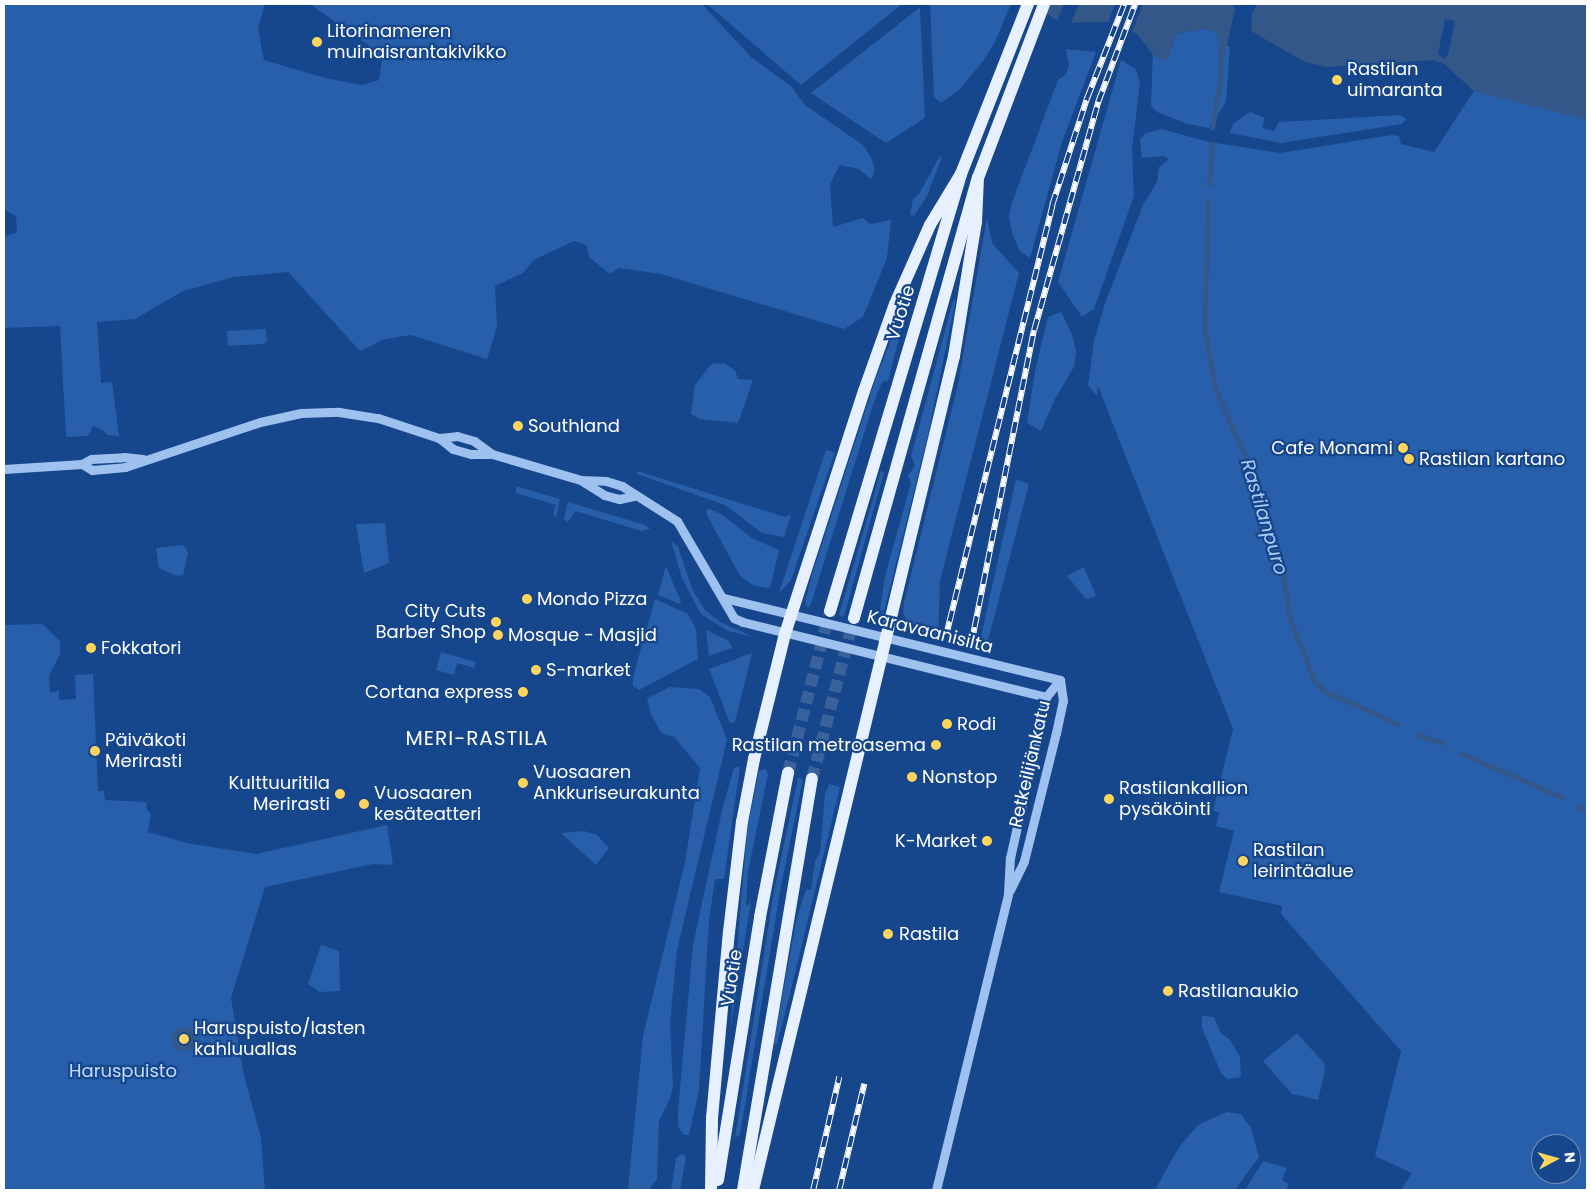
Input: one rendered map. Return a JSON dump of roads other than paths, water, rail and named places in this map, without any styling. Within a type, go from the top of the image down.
[{"type":"main road","name":"Vuotie","points":[[830,612],[961,174],[1028,4]]},
{"type":"main road","name":"Vuotie","points":[[854,618],[978,178],[1044,4]]},
{"type":"main road","points":[[711,1190],[712,1118],[742,822],[754,759],[785,634],[860,400],[895,304],[930,225],[961,174]]},
{"type":"main road","points":[[753,1190],[804,969],[883,657],[954,356],[976,222],[978,178]]},
{"type":"main road","name":"Vuotie","points":[[716,1190],[762,907],[788,773]]},
{"type":"main road","points":[[743,1190],[812,779]]},
{"type":"street","points":[[4,469],[82,464],[92,470],[107,469],[183,450],[260,422],[318,412],[378,418],[439,438],[461,451],[492,454],[581,480],[604,495],[619,499],[635,496]]},
{"type":"street","points":[[439,438],[456,436],[474,441],[492,454]]},
{"type":"street","name":"Karavaanisilta","points":[[581,480],[606,481],[622,486],[635,496],[664,510],[677,521],[714,587],[724,598],[734,618],[785,634],[1046,697]]},
{"type":"street","name":"Karavaanisilta","points":[[724,598],[1060,680]]},
{"type":"street","name":"Retkeilijänkatu","points":[[936,1190],[1008,894],[1010,858],[1046,697],[1060,680]]},
{"type":"street","name":"Retkeilijänkatu","points":[[1008,894],[1024,861],[1048,767],[1063,701],[1060,680]]},
{"type":"waterway","name":"Rastilanpuro","points":[[1212,128],[1220,83],[1221,58]]},
{"type":"waterway","name":"Rastilanpuro","points":[[1209,184],[1212,144]]},
{"type":"waterway","name":"Rastilanpuro","points":[[1208,200],[1205,330],[1216,390],[1256,479],[1282,563],[1290,618],[1315,681],[1323,690],[1398,724]]},
{"type":"waterway","points":[[1419,734],[1441,743]]},
{"type":"waterway","points":[[1461,753],[1562,797]]},
{"type":"waterway","points":[[1577,806],[1587,810]]},
{"type":"tunnel","points":[[788,773],[830,611]]},
{"type":"tunnel","points":[[812,779],[854,618]]},
{"type":"railway","points":[[944,643],[1052,205],[1087,98],[1124,4]]},
{"type":"railway","points":[[970,649],[1034,330],[1098,102],[1135,4]]},
{"type":"railway","points":[[813,1190],[839,1077]]},
{"type":"railway","points":[[839,1190],[864,1084]]},
{"type":"place","name":"Litorinameren muinaisrantakivikko","points":[[317,42]]},
{"type":"place","name":"Rastilan uimaranta","points":[[1337,80]]},
{"type":"place","name":"Southland","points":[[518,426]]},
{"type":"place","name":"Cafe Monami","points":[[1403,448]]},
{"type":"place","name":"Rastilan kartano","points":[[1409,459]]},
{"type":"place","name":"Mondo Pizza","points":[[527,599]]},
{"type":"place","name":"City Cuts Barber Shop","points":[[496,622]]},
{"type":"place","name":"Mosque - Masjid","points":[[498,635]]},
{"type":"place","name":"Fokkatori","points":[[91,648]]},
{"type":"place","name":"S-market","points":[[536,670]]},
{"type":"place","name":"Cortana express","points":[[523,692]]},
{"type":"place","name":"Rodi","points":[[947,724]]},
{"type":"place","name":"Rastilan metroasema","points":[[936,745]]},
{"type":"place","name":"Päiväkoti Merirasti","points":[[95,751]]},
{"type":"place","name":"Nonstop","points":[[912,777]]},
{"type":"place","name":"Vuosaaren Ankkuriseurakunta","points":[[523,783]]},
{"type":"place","name":"Kulttuuritila Merirasti","points":[[340,794]]},
{"type":"place","name":"Rastilankallion pysäköinti","points":[[1109,799]]},
{"type":"place","name":"Vuosaaren kesäteatteri","points":[[364,804]]},
{"type":"place","name":"K-Market","points":[[987,841]]},
{"type":"place","name":"Rastilan leirintäalue","points":[[1243,861]]},
{"type":"place","name":"Rastila","points":[[888,934]]},
{"type":"place","name":"Rastilanaukio","points":[[1168,991]]},
{"type":"place","name":"Haruspuisto/lasten kahluuallas","points":[[184,1039]]},
{"type":"district","name":"MERI-RASTILA","points":[[477,738]]},
{"type":"park label","name":"Haruspuisto","points":[[123,1071]]}]
